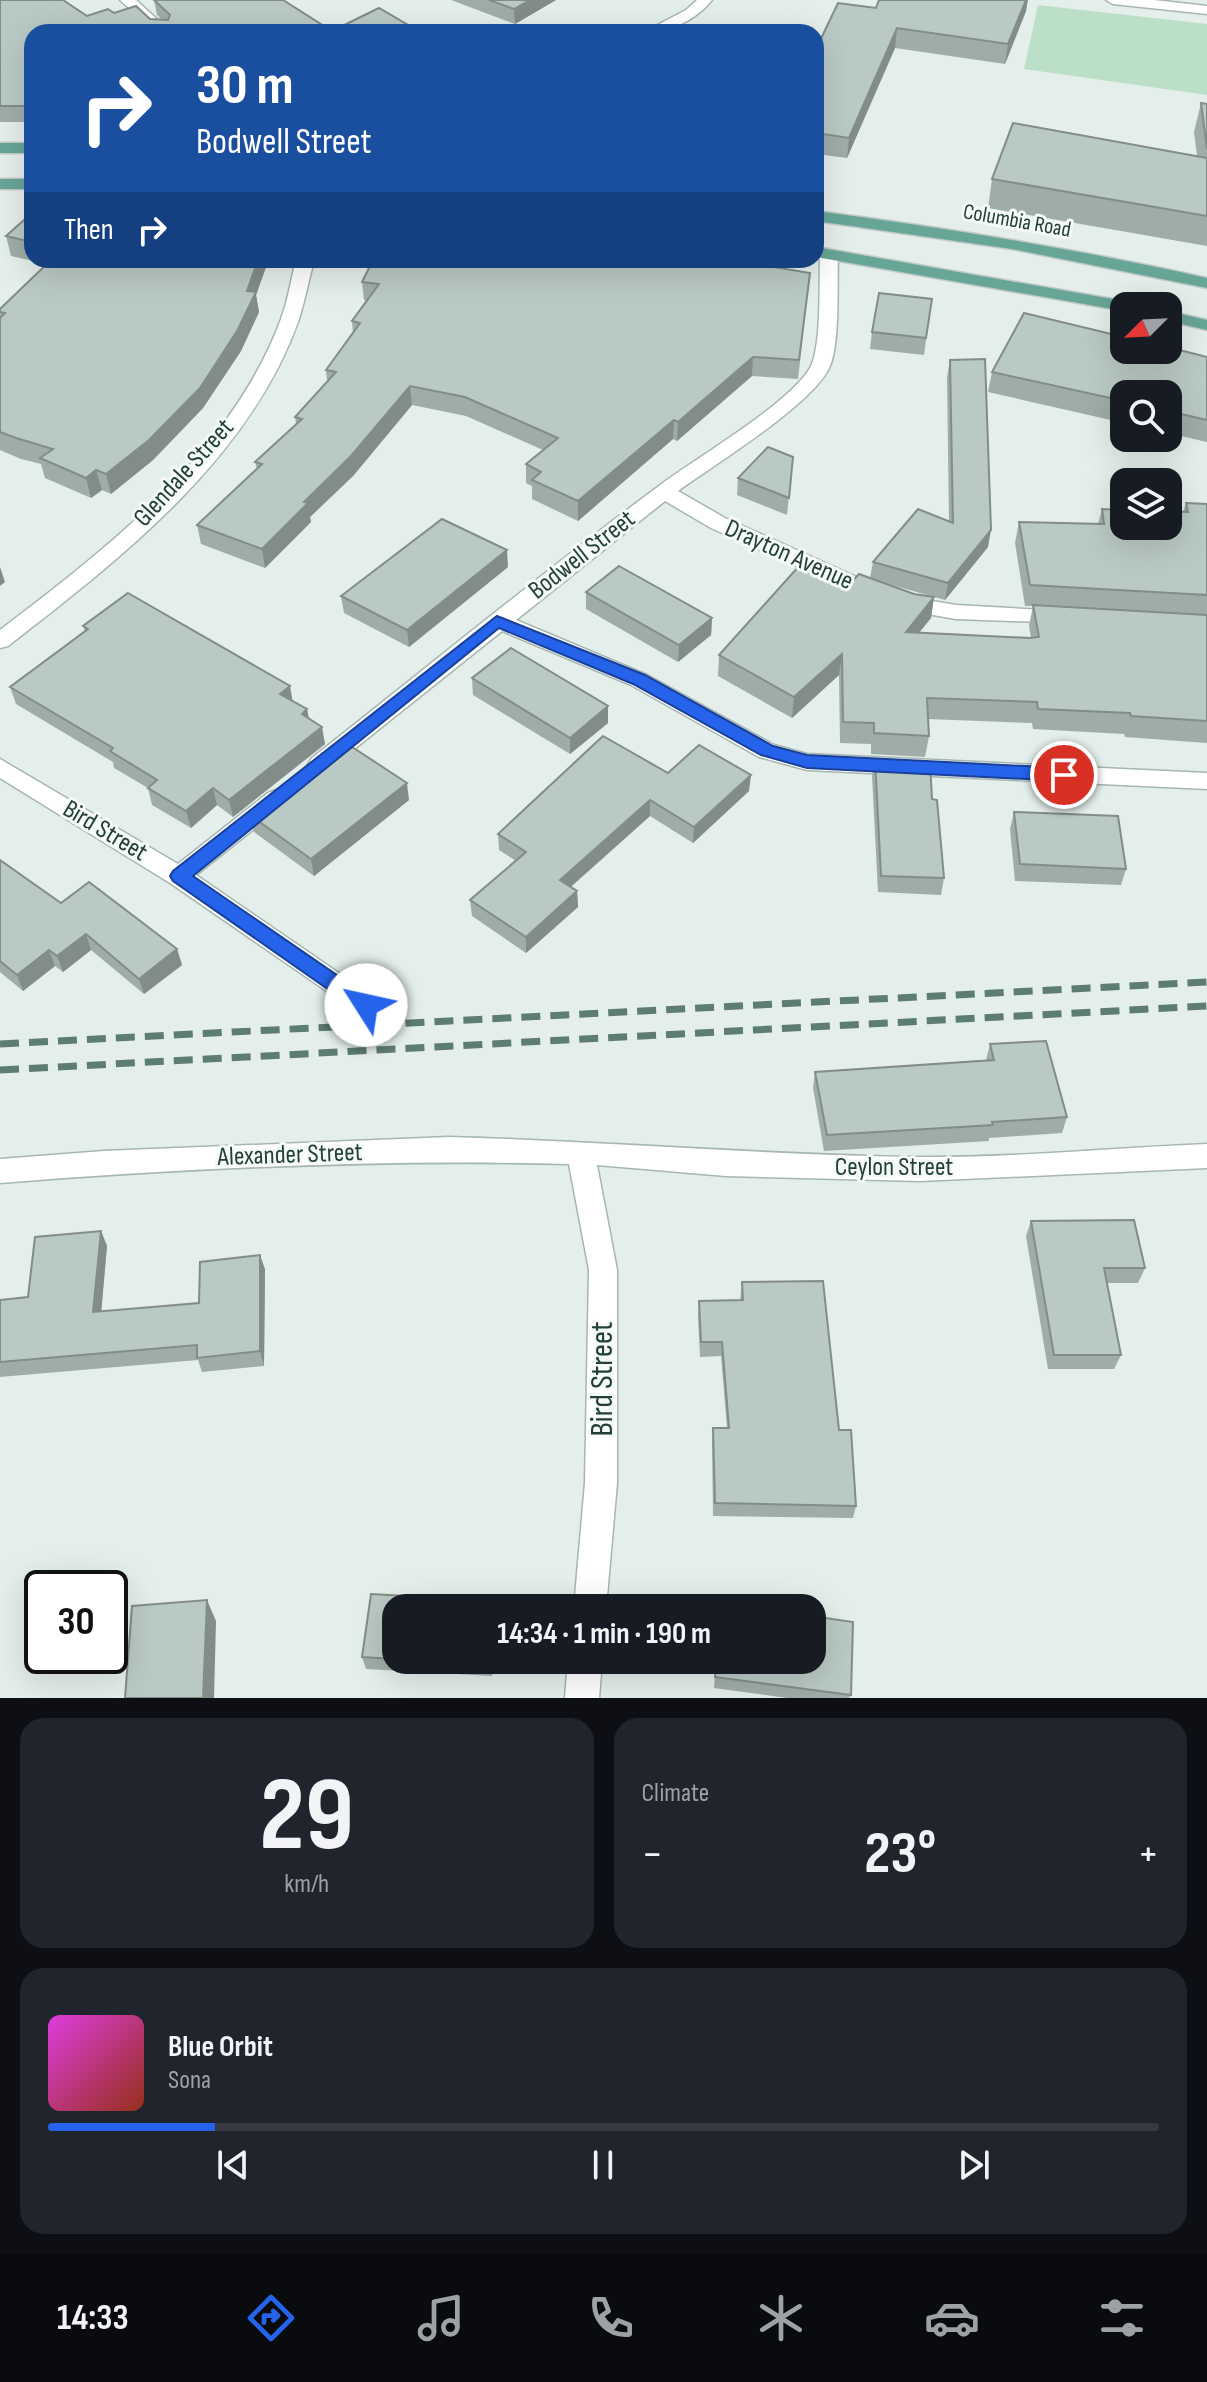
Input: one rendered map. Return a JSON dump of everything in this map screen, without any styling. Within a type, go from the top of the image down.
[{"type":"main road","points":[[0,148],[24,148]]},
{"type":"main road","points":[[0,184],[24,184]]},
{"type":"main road","name":"Columbia Road","points":[[824,217],[939,231],[1207,283]]},
{"type":"main road","points":[[824,253],[1110,304]]},
{"type":"main road","points":[[1182,319],[1207,325]]},
{"type":"street","points":[[668,24],[691,13],[705,0]]},
{"type":"street","points":[[1113,0],[1207,10]]},
{"type":"street","points":[[133,2],[156,24]]},
{"type":"street","name":"Glendale Street","points":[[0,641],[85,576],[173,493],[220,439],[266,372],[292,312],[303,268]]},
{"type":"street","name":"Bodwell Street","points":[[179,876],[497,621],[664,492],[801,393],[821,366],[825,348],[822,268]]},
{"type":"street","name":"Drayton Avenue","points":[[664,492],[731,529],[854,584],[912,605],[956,612],[1082,619]]},
{"type":"street","points":[[497,621],[639,680],[767,751],[807,762],[1207,781]]},
{"type":"street","name":"Bird Street","points":[[0,767],[179,876],[366,1005]]},
{"type":"street","name":"Alexander Street","points":[[0,1171],[104,1163],[449,1149],[581,1152]]},
{"type":"street","name":"Bird Street","points":[[581,1152],[603,1270],[601,1483],[591,1594]]},
{"type":"street","name":"Ceylon Street","points":[[581,1152],[726,1164],[920,1169],[1207,1156]]},
{"type":"street","points":[[582,1698],[584,1674]]},
{"type":"green space","points":[[1038,5],[1207,24],[1207,95],[1024,69]]},
{"type":"building","points":[[0,0],[63,0],[87,16],[108,9],[114,13],[136,6],[150,19],[168,20],[170,15],[154,0],[283,0],[321,24],[24,24],[24,106],[0,106]]},
{"type":"building","points":[[489,0],[530,0],[514,9]]},
{"type":"building","points":[[879,0],[1026,0],[1008,44],[897,28],[849,138],[824,134],[824,32],[838,3],[876,8]]},
{"type":"building","points":[[379,8],[406,24],[346,24]]},
{"type":"building","points":[[1201,103],[1207,104],[1207,149]]},
{"type":"building","points":[[1013,123],[1207,158],[1207,216],[992,179]]},
{"type":"building","points":[[24,220],[24,240],[6,236]]},
{"type":"building","points":[[43,268],[255,268],[247,291],[256,292],[237,331],[200,388],[149,440],[106,474],[96,470],[86,478],[40,458],[53,449],[0,432],[0,318],[5,313],[0,309]]},
{"type":"building","points":[[369,268],[780,268],[810,273],[799,360],[753,357],[678,422],[674,420],[578,501],[532,480],[541,472],[526,464],[558,438],[465,397],[410,386],[351,456],[262,549],[197,525],[262,464],[255,462],[302,419],[295,417],[336,372],[326,370],[360,323],[352,321],[379,284],[362,282]]},
{"type":"building","points":[[879,293],[932,299],[926,338],[872,332]]},
{"type":"building","points":[[1024,313],[1110,334],[1110,364],[1182,364],[1182,351],[1207,357],[1207,420],[1182,414],[1182,380],[1110,380],[1110,398],[992,372]]},
{"type":"building","points":[[985,359],[991,530],[948,583],[873,562],[918,509],[953,523],[950,360]]},
{"type":"building","points":[[768,447],[793,457],[789,498],[738,478]]},
{"type":"building","points":[[1186,503],[1207,504],[1207,595],[1030,585],[1019,522],[1104,524],[1102,509],[1110,509],[1110,540],[1182,540],[1182,512],[1188,512]]},
{"type":"building","points":[[442,519],[507,550],[407,630],[341,596]]},
{"type":"building","points":[[800,565],[849,585],[859,574],[914,594],[934,597],[906,632],[1039,637],[1033,605],[1207,615],[1207,721],[1131,716],[1130,713],[1038,709],[1037,702],[927,698],[929,736],[874,733],[874,723],[843,722],[842,654],[794,697],[719,655]]},
{"type":"building","points":[[619,566],[712,618],[679,645],[586,592]]},
{"type":"building","points":[[128,593],[290,686],[280,694],[307,709],[302,714],[322,727],[229,800],[213,788],[186,811],[148,788],[157,780],[110,751],[113,748],[10,687],[88,629],[83,626]]},
{"type":"building","points":[[511,648],[608,706],[570,738],[472,678]]},
{"type":"building","points":[[603,736],[668,773],[699,745],[751,775],[694,827],[650,800],[560,880],[577,891],[526,937],[470,900],[526,852],[498,834]]},
{"type":"building","points":[[343,741],[407,783],[311,859],[250,815]]},
{"type":"building","points":[[875,759],[930,762],[932,799],[937,800],[944,878],[881,876]]},
{"type":"building","points":[[1014,812],[1118,816],[1126,869],[1020,864]]},
{"type":"building","points":[[0,860],[61,903],[89,882],[177,949],[139,979],[86,934],[57,956],[49,950],[17,975],[0,961]]},
{"type":"building","points":[[1046,1041],[1067,1117],[992,1122],[993,1125],[827,1135],[815,1072],[994,1060],[990,1044]]},
{"type":"building","points":[[1134,1220],[1145,1268],[1104,1268],[1121,1355],[1054,1355],[1031,1221]]},
{"type":"building","points":[[101,1231],[93,1312],[199,1303],[200,1262],[260,1255],[260,1351],[197,1358],[197,1345],[0,1362],[0,1300],[28,1297],[35,1237]]},
{"type":"building","points":[[823,1281],[839,1430],[851,1430],[856,1506],[715,1503],[713,1428],[729,1428],[722,1342],[701,1342],[699,1301],[743,1300],[742,1282]]},
{"type":"building","points":[[371,1594],[382,1595],[382,1658],[362,1657]]},
{"type":"building","points":[[207,1600],[203,1698],[125,1698],[132,1606]]},
{"type":"building","points":[[826,1618],[853,1622],[851,1695],[715,1677],[715,1674],[826,1674]]},
{"type":"railway","points":[[0,1044],[1207,982]]},
{"type":"railway","points":[[0,1070],[1207,1006]]},
{"type":"route","points":[[366,1005],[179,876],[497,621],[639,680],[767,751],[807,762],[1064,775]]}]
